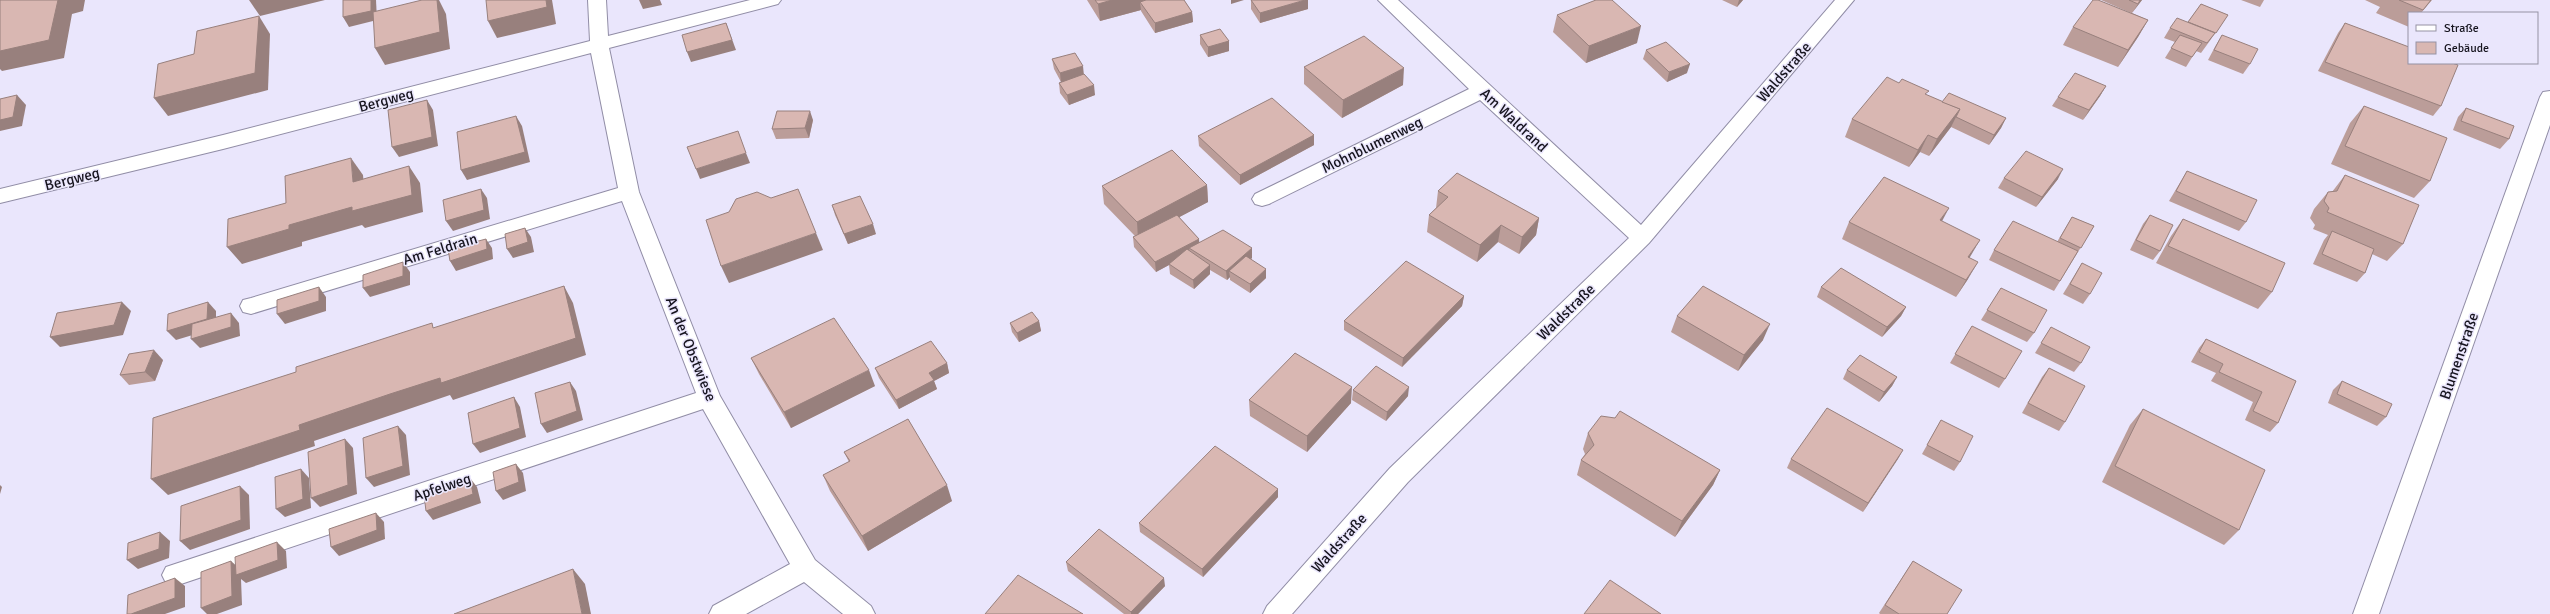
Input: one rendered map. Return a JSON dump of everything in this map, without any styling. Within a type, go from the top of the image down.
[{"type":"street","name":"An der Obstwiese","points":[[597,0],[599,44],[629,192],[709,398],[806,568],[862,614]]},
{"type":"street","name":"Bergweg","points":[[0,196],[224,142],[772,0]]},
{"type":"street","name":"Am Waldrand","points":[[1387,0],[1482,91],[1642,238]]},
{"type":"street","name":"Waldstraße","points":[[1276,614],[1399,475],[1642,238],[1845,0]]},
{"type":"street","name":"Mohnblumenweg","points":[[1262,199],[1482,91]]},
{"type":"street","name":"Blumenstraße","points":[[2366,614],[2550,98]]},
{"type":"street","name":"Am Feldrain","points":[[250,306],[629,192]]},
{"type":"street","name":"Apfelweg","points":[[175,575],[709,398]]},
{"type":"street","points":[[722,614],[806,568]]},
{"type":"building","points":[[0,0],[58,0],[49,40],[0,51]]},
{"type":"building","points":[[343,0],[371,0],[371,11],[343,17]]},
{"type":"building","points":[[422,0],[437,0],[440,32],[375,48],[373,12]]},
{"type":"building","points":[[486,0],[546,0],[547,7],[488,21]]},
{"type":"building","points":[[1095,0],[1112,0],[1098,4]]},
{"type":"building","points":[[1146,0],[1184,0],[1192,12],[1155,23],[1140,2]]},
{"type":"building","points":[[1251,0],[1305,0],[1260,13]]},
{"type":"building","points":[[1596,0],[1612,0],[1641,26],[1589,46],[1557,15]]},
{"type":"building","points":[[2093,0],[2098,0],[2148,20],[2128,50],[2073,27]]},
{"type":"building","points":[[2129,0],[2140,0],[2138,4]]},
{"type":"building","points":[[2399,0],[2431,0],[2423,10]]},
{"type":"building","points":[[2201,4],[2228,15],[2216,33],[2188,22]]},
{"type":"building","points":[[259,16],[255,73],[154,98],[158,64],[194,54],[197,31]]},
{"type":"building","points":[[2177,18],[2215,33],[2207,43],[2170,28]]},
{"type":"building","points":[[726,23],[732,40],[687,52],[682,35]]},
{"type":"building","points":[[2345,23],[2408,47],[2408,64],[2458,65],[2441,106],[2325,62]]},
{"type":"building","points":[[1220,29],[1229,41],[1208,47],[1200,35]]},
{"type":"building","points":[[2180,35],[2202,43],[2192,57],[2171,48]]},
{"type":"building","points":[[2222,35],[2258,49],[2250,64],[2214,50]]},
{"type":"building","points":[[1364,36],[1404,68],[1343,100],[1304,67]]},
{"type":"building","points":[[1666,42],[1690,64],[1669,72],[1646,50]]},
{"type":"building","points":[[1075,53],[1083,66],[1060,73],[1052,59]]},
{"type":"building","points":[[2075,73],[2106,86],[2089,110],[2058,97]]},
{"type":"building","points":[[1084,74],[1094,85],[1067,95],[1059,83]]},
{"type":"building","points":[[1887,77],[1899,83],[1902,79],[1929,91],[1925,94],[1960,109],[1937,139],[1928,135],[1918,150],[1852,119]]},
{"type":"building","points":[[1949,93],[2006,118],[1994,135],[1956,117],[1960,109],[1942,102]]},
{"type":"building","points":[[17,95],[13,117],[0,120],[0,99]]},
{"type":"building","points":[[1272,98],[1314,135],[1240,175],[1198,136]]},
{"type":"building","points":[[427,100],[432,137],[392,147],[388,110]]},
{"type":"building","points":[[2364,106],[2447,138],[2430,181],[2345,146]]},
{"type":"building","points":[[2466,108],[2514,126],[2509,139],[2461,121]]},
{"type":"building","points":[[777,111],[810,111],[805,128],[772,129]]},
{"type":"building","points":[[516,116],[525,152],[461,170],[457,132]]},
{"type":"building","points":[[738,131],[746,153],[696,169],[687,147]]},
{"type":"building","points":[[1172,150],[1207,185],[1137,222],[1102,186]]},
{"type":"building","points":[[2026,151],[2063,169],[2042,197],[2004,178]]},
{"type":"building","points":[[351,158],[353,182],[409,166],[412,195],[352,211],[352,207],[289,225],[289,229],[227,247],[228,219],[286,203],[285,176]]},
{"type":"building","points":[[2187,171],[2257,200],[2246,222],[2176,191]]},
{"type":"building","points":[[1457,173],[1539,218],[1522,237],[1501,225],[1480,245],[1429,215],[1448,197],[1438,191]]},
{"type":"building","points":[[2345,175],[2419,205],[2403,244],[2327,212],[2329,208],[2324,201],[2328,192],[2337,191]]},
{"type":"building","points":[[1884,177],[1949,208],[1940,220],[1980,240],[1968,257],[1978,262],[1966,280],[1849,222]]},
{"type":"building","points":[[481,189],[484,210],[446,221],[443,200]]},
{"type":"building","points":[[798,189],[816,233],[721,266],[706,220],[729,212],[736,199],[757,192],[771,198]]},
{"type":"building","points":[[860,196],[873,224],[844,234],[832,205]]},
{"type":"building","points":[[1177,215],[1199,239],[1155,262],[1133,237]]},
{"type":"building","points":[[2150,215],[2173,225],[2160,251],[2136,240]]},
{"type":"building","points":[[2072,217],[2094,226],[2081,248],[2060,238]]},
{"type":"building","points":[[2183,219],[2285,263],[2272,292],[2168,246]]},
{"type":"building","points":[[2013,221],[2078,251],[2060,281],[1994,250]]},
{"type":"building","points":[[525,228],[528,242],[507,249],[505,234]]},
{"type":"building","points":[[1223,230],[1252,248],[1226,271],[1189,248]]},
{"type":"building","points":[[2332,231],[2374,249],[2365,273],[2322,254]]},
{"type":"building","points":[[486,239],[487,249],[450,261],[448,249]]},
{"type":"building","points":[[1187,249],[1210,265],[1193,280],[1169,264]]},
{"type":"building","points":[[1246,256],[1266,269],[1250,284],[1229,271]]},
{"type":"building","points":[[1406,261],[1464,296],[1403,358],[1344,321]]},
{"type":"building","points":[[403,262],[403,276],[363,288],[363,275]]},
{"type":"building","points":[[2082,263],[2102,273],[2090,294],[2070,284]]},
{"type":"building","points":[[1841,268],[1906,307],[1887,327],[1821,287]]},
{"type":"building","points":[[564,286],[576,338],[441,383],[440,378],[390,394],[299,425],[300,430],[151,479],[153,418],[296,372],[296,367],[432,323],[433,328]]},
{"type":"building","points":[[1703,286],[1770,324],[1744,355],[1677,316]]},
{"type":"building","points":[[319,287],[319,301],[277,314],[277,300]]},
{"type":"building","points":[[2001,288],[2047,310],[2034,333],[1987,310]]},
{"type":"building","points":[[122,302],[114,325],[50,337],[57,313]]},
{"type":"building","points":[[208,302],[207,319],[167,331],[168,314]]},
{"type":"building","points":[[1032,312],[1039,321],[1017,333],[1010,323]]},
{"type":"building","points":[[231,313],[231,327],[191,339],[192,324]]},
{"type":"building","points":[[834,318],[869,370],[784,412],[751,358]]},
{"type":"building","points":[[1972,326],[2022,351],[2005,379],[1955,354]]},
{"type":"building","points":[[2051,327],[2090,347],[2081,363],[2041,343]]},
{"type":"building","points":[[2206,339],[2296,381],[2278,423],[2253,411],[2262,392],[2219,372],[2223,364],[2199,352]]},
{"type":"building","points":[[931,341],[947,363],[929,373],[934,380],[896,400],[875,368]]},
{"type":"building","points":[[154,350],[145,372],[120,375],[129,354]]},
{"type":"building","points":[[1295,353],[1352,387],[1307,436],[1249,400]]},
{"type":"building","points":[[1860,355],[1897,377],[1884,392],[1847,370]]},
{"type":"building","points":[[1376,366],[1409,387],[1387,412],[1353,390]]},
{"type":"building","points":[[2049,368],[2085,386],[2065,422],[2028,403]]},
{"type":"building","points":[[2342,381],[2392,404],[2386,417],[2337,394]]},
{"type":"building","points":[[570,382],[577,411],[541,424],[535,393]]},
{"type":"building","points":[[514,397],[520,428],[473,444],[468,413]]},
{"type":"building","points":[[1827,408],[1903,450],[1868,503],[1791,459]]},
{"type":"building","points":[[2143,409],[2265,470],[2239,530],[2115,466]]},
{"type":"building","points":[[1620,411],[1720,470],[1682,521],[1581,460],[1594,445],[1588,433],[1601,416],[1615,418]]},
{"type":"building","points":[[908,419],[947,485],[862,536],[823,475],[850,461],[844,452]]},
{"type":"building","points":[[1941,420],[1973,436],[1960,462],[1927,445]]},
{"type":"building","points":[[398,426],[403,466],[366,478],[363,438]]},
{"type":"building","points":[[345,439],[348,485],[311,498],[308,452]]},
{"type":"building","points":[[1215,446],[1278,489],[1202,569],[1139,523]]},
{"type":"building","points":[[516,464],[519,482],[496,491],[493,472]]},
{"type":"building","points":[[301,469],[303,499],[276,509],[275,477]]},
{"type":"building","points":[[470,478],[473,494],[426,511],[424,495]]},
{"type":"building","points":[[240,486],[241,520],[180,541],[181,506]]},
{"type":"building","points":[[376,513],[377,530],[331,547],[329,529]]},
{"type":"building","points":[[1099,529],[1164,578],[1131,612],[1066,562]]},
{"type":"building","points":[[160,532],[159,549],[127,560],[128,543]]},
{"type":"building","points":[[277,542],[278,560],[236,575],[235,557]]},
{"type":"building","points":[[231,561],[232,596],[201,608],[201,572]]},
{"type":"building","points":[[1913,561],[1962,590],[1947,614],[1899,614],[1885,605]]},
{"type":"building","points":[[573,569],[582,614],[454,614]]},
{"type":"building","points":[[1018,575],[1083,614],[985,614]]},
{"type":"building","points":[[175,578],[175,598],[131,614],[127,614],[128,595]]},
{"type":"building","points":[[1610,580],[1661,614],[1584,614]]}]
